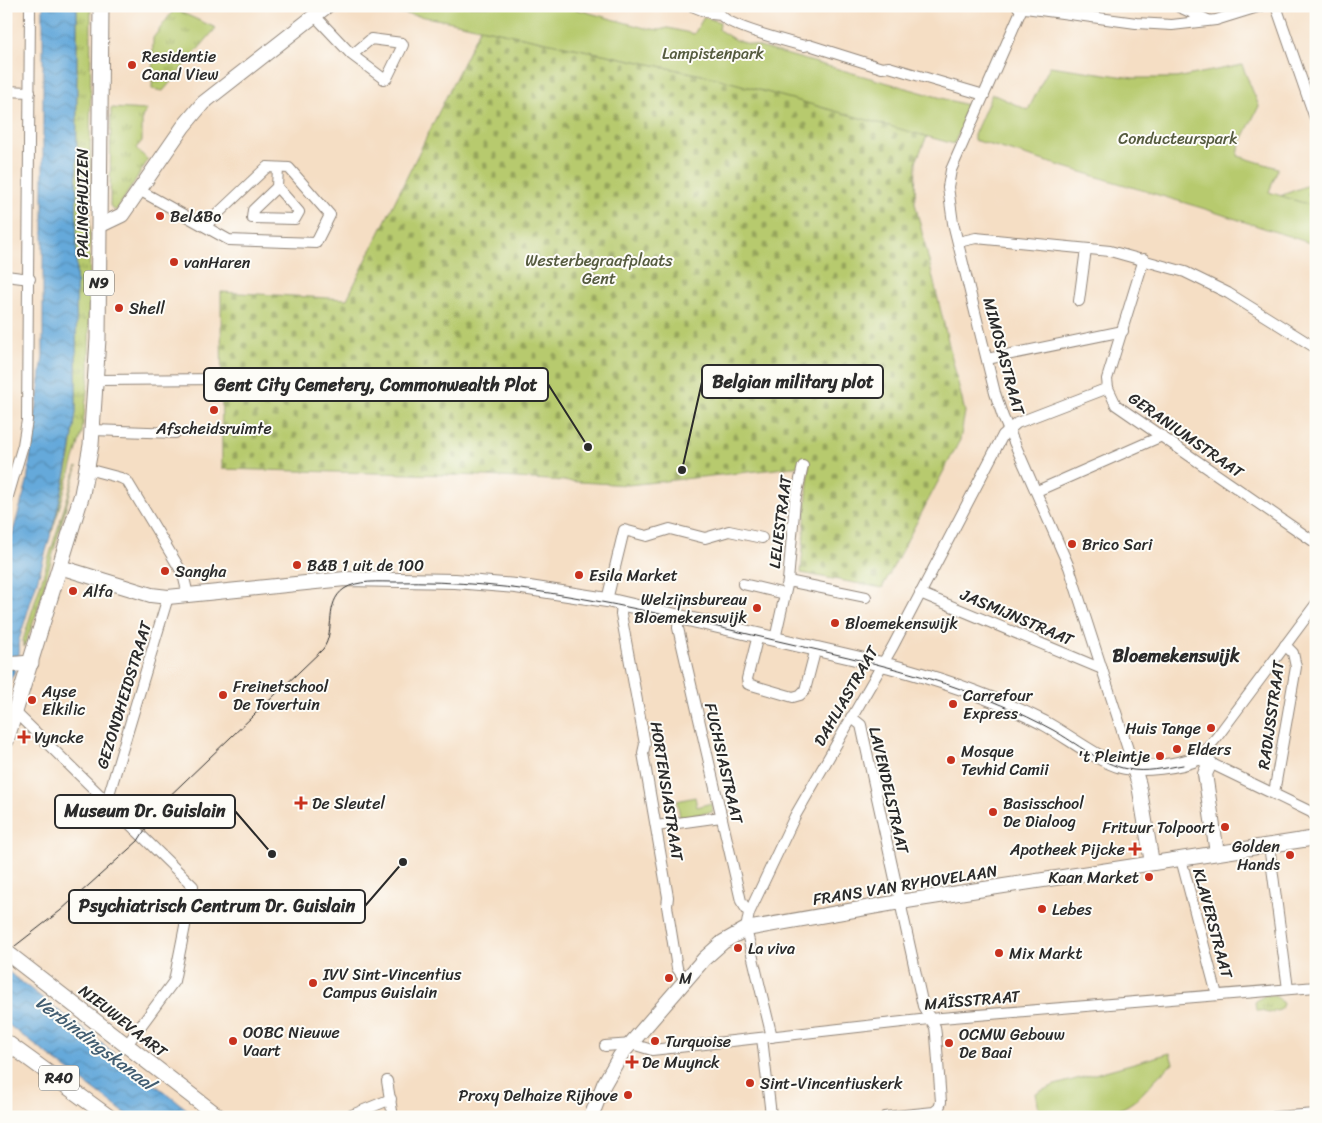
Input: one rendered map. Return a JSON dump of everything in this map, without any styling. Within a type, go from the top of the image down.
[{"type":"main road","name":"PALINGHUIZEN","points":[[6,742],[15,712],[19,667],[60,567],[87,469],[93,430],[96,380],[99,226],[101,6]]},
{"type":"main road","name":"NIEUWEVAART","points":[[6,952],[219,1117]]},
{"type":"main road","name":"R40","points":[[6,1042],[110,1117]]},
{"type":"street","points":[[6,503],[27,420],[30,279],[30,6]]},
{"type":"street","points":[[99,226],[122,214],[203,103],[327,6]]},
{"type":"street","points":[[692,6],[712,14],[723,11],[727,22],[762,32],[770,37],[828,50],[882,68],[898,69],[984,96]]},
{"type":"street","points":[[1021,7],[1136,23],[1172,25],[1211,21],[1261,6]]},
{"type":"street","points":[[1276,6],[1316,120]]},
{"type":"street","name":"MIMOSASTRAAT","points":[[1021,7],[948,179],[952,213],[995,393],[1009,430],[1069,567],[1134,768]]},
{"type":"street","points":[[1172,25],[1180,7],[1211,21]]},
{"type":"street","points":[[315,16],[352,55],[384,79],[387,78],[403,46],[402,43],[371,39],[352,55]]},
{"type":"street","points":[[6,91],[30,92]]},
{"type":"street","points":[[139,190],[206,228],[229,240],[316,243],[330,215],[289,168],[267,167],[211,220],[206,228]]},
{"type":"street","points":[[278,168],[278,187],[299,212],[295,219],[252,218],[253,210],[278,187]]},
{"type":"street","points":[[958,242],[976,238],[1110,251],[1144,259],[1207,281],[1275,320],[1316,348]]},
{"type":"street","points":[[1079,301],[1086,249]]},
{"type":"street","name":"GERANIUMSTRAAT","points":[[1144,259],[1107,379],[1108,388],[1116,405],[1316,543]]},
{"type":"street","points":[[6,276],[30,279]]},
{"type":"street","points":[[987,359],[1123,331]]},
{"type":"street","points":[[96,380],[156,378],[224,380]]},
{"type":"street","points":[[1009,430],[1017,423],[1108,388]]},
{"type":"street","points":[[93,430],[175,434]]},
{"type":"street","name":"DAHLIASTRAAT","points":[[746,929],[748,913],[794,816],[882,664],[1003,435],[1009,430]]},
{"type":"street","points":[[1037,491],[1162,436]]},
{"type":"street","name":"LELIESTRAAT","points":[[775,639],[788,581],[795,501],[802,466]]},
{"type":"street","points":[[87,469],[127,481],[184,574],[188,594]]},
{"type":"street","points":[[607,600],[624,530],[647,536],[670,529],[705,538],[729,531],[762,538]]},
{"type":"street","points":[[60,567],[151,595],[168,597],[285,586],[326,580],[422,580],[485,583],[550,590],[607,600],[882,664],[977,693],[1044,723],[1107,760],[1134,768],[1205,760],[1312,812],[1316,816]]},
{"type":"street","points":[[788,581],[866,598]]},
{"type":"street","points":[[743,584],[785,594]]},
{"type":"street","name":"JASMIJNSTRAAT","points":[[920,593],[1102,669]]},
{"type":"street","name":"GEZONDHEIDSTRAAT","points":[[107,801],[168,597]]},
{"type":"street","name":"HORTENSIASTRAAT","points":[[622,604],[621,614],[645,744],[643,753],[668,897],[667,906],[677,968],[686,981]]},
{"type":"street","points":[[1217,853],[1205,774],[1205,760],[1213,742],[1316,604]]},
{"type":"street","name":"FUCHSIASTRAAT","points":[[679,617],[678,628],[721,817],[741,901],[748,913]]},
{"type":"street","points":[[1304,619],[1316,622]]},
{"type":"street","points":[[758,635],[747,679],[752,687],[768,691],[793,696],[800,695],[804,690],[816,648]]},
{"type":"street","name":"RADIJSSTRAAT","points":[[1274,793],[1296,668],[1295,657],[1286,645]]},
{"type":"street","points":[[15,712],[193,886],[174,981],[126,1046]]},
{"type":"street","name":"LAVENDELSTRAAT","points":[[851,717],[860,725],[923,1006],[929,1019],[935,1026],[941,1106],[934,1112],[885,1117]]},
{"type":"street","points":[[1134,768],[1139,785],[1152,863]]},
{"type":"street","points":[[656,826],[721,817]]},
{"type":"street","name":"FRANS VAN RYHOVELAAN","points":[[590,1117],[614,1064],[714,948],[746,929],[900,902],[1316,838]]},
{"type":"street","points":[[1269,845],[1288,989]]},
{"type":"street","name":"KLAVERSTRAAT","points":[[1181,859],[1217,995]]},
{"type":"street","points":[[746,929],[767,1037],[771,1115]]},
{"type":"street","name":"MAÏSSTRAAT","points":[[606,1046],[632,1044],[652,1050],[929,1019],[1316,988]]},
{"type":"street","points":[[387,1081],[393,1117]]},
{"type":"street","points":[[347,1117],[391,1098]]},
{"type":"street","points":[[1275,1117],[1316,1114]]},
{"type":"green space","points":[[77,6],[91,6],[89,375],[82,433],[52,532],[70,458],[76,412]]},
{"type":"green space","name":"Lampistenpark","points":[[379,6],[564,6],[645,28],[659,30],[668,28],[694,34],[704,17],[720,22],[719,30],[735,40],[970,106],[954,144],[716,78],[447,21],[379,9]]},
{"type":"green space","points":[[173,11],[178,11],[216,28],[163,91],[152,89],[153,38]]},
{"type":"green space","name":"Westerbegraafplaats Gent","points":[[480,28],[716,78],[927,136],[916,162],[915,203],[965,412],[960,440],[882,588],[801,573],[809,468],[803,466],[628,485],[485,476],[222,469],[221,292],[347,299]]},
{"type":"green space","name":"Conducteurspark","points":[[1242,65],[1259,106],[1240,144],[1238,156],[1278,168],[1269,192],[1316,207],[1316,245],[1202,208],[974,140],[974,135],[992,94],[1028,110],[1050,66],[1133,78],[1176,78]]},
{"type":"green space","points":[[111,108],[147,110],[142,117],[142,141],[136,148],[148,160],[116,211],[110,206]]},
{"type":"green space","points":[[1316,182],[1316,207],[1280,196]]},
{"type":"green space","points":[[77,467],[36,615],[24,647],[23,640]]},
{"type":"green space","points":[[695,797],[697,807],[711,803],[713,812],[680,817],[677,801]]},
{"type":"green space","points":[[1265,995],[1280,999],[1283,1004],[1280,1010],[1269,1013],[1256,1010],[1255,1002]]},
{"type":"green space","points":[[1170,1053],[1173,1064],[1162,1072],[1139,1097],[1124,1107],[1113,1112],[1088,1116],[1040,1117],[1036,1093],[1055,1085]]},
{"type":"water","points":[[43,6],[77,6],[76,412],[67,470],[60,499],[19,640],[17,664],[13,676],[6,686],[6,557],[27,482],[43,356]]},
{"type":"water","name":"Verbindingskanaal","points":[[6,970],[197,1117],[130,1117],[6,1023]]},
{"type":"tram line","points":[[6,953],[60,911],[138,841],[161,804],[323,649],[329,634],[334,602],[344,589],[355,584],[375,582],[440,582],[484,585],[573,597],[660,614],[874,663],[949,685],[1028,717],[1098,758],[1127,769],[1155,770],[1183,765]]},
{"type":"place","name":"Residentie Canal View","points":[[132,65]]},
{"type":"place","name":"Bel&Bo","points":[[160,216]]},
{"type":"place","name":"vanHaren","points":[[174,262]]},
{"type":"place","name":"Shell","points":[[119,308]]},
{"type":"place","name":"Afscheidsruimte","points":[[214,410]]},
{"type":"place","name":"Gent City Cemetery, Commonwealth Plot","points":[[588,447]]},
{"type":"place","name":"Belgian military plot","points":[[682,470]]},
{"type":"place","name":"Brico Sari","points":[[1072,544]]},
{"type":"place","name":"B&B 1 uit de 100","points":[[297,565]]},
{"type":"place","name":"Sangha","points":[[165,571]]},
{"type":"place","name":"Esila Market","points":[[579,575]]},
{"type":"place","name":"Alfa","points":[[73,591]]},
{"type":"place","name":"Welzijnsbureau Bloemekenswijk","points":[[757,608]]},
{"type":"place","name":"Bloemekenswijk","points":[[835,623]]},
{"type":"place","name":"Freinetschool De Tovertuin","points":[[223,695]]},
{"type":"place","name":"Ayse Elkilic","points":[[32,700]]},
{"type":"place","name":"Carrefour Express","points":[[953,704]]},
{"type":"place","name":"Huis Tange","points":[[1211,728]]},
{"type":"place","name":"Vyncke","points":[[24,737]]},
{"type":"place","name":"Elders","points":[[1177,749]]},
{"type":"place","name":"'t Pleintje","points":[[1160,756]]},
{"type":"place","name":"Mosque Tevhid Camii","points":[[951,760]]},
{"type":"place","name":"De Sleutel","points":[[301,803]]},
{"type":"place","name":"Basisschool De Dialoog","points":[[993,812]]},
{"type":"place","name":"Frituur Tolpoort","points":[[1225,827]]},
{"type":"place","name":"Apotheek Pijcke","points":[[1135,849]]},
{"type":"place","name":"Museum Dr. Guislain","points":[[272,854]]},
{"type":"place","name":"Golden Hands","points":[[1290,855]]},
{"type":"place","name":"Psychiatrisch Centrum Dr. Guislain","points":[[403,862]]},
{"type":"place","name":"Kaan Market","points":[[1149,877]]},
{"type":"place","name":"Lebes","points":[[1042,909]]},
{"type":"place","name":"La viva","points":[[738,948]]},
{"type":"place","name":"Mix Markt","points":[[999,953]]},
{"type":"place","name":"M","points":[[669,978]]},
{"type":"place","name":"IVV Sint-Vincentius Campus Guislain","points":[[313,983]]},
{"type":"place","name":"OOBC Nieuwe Vaart","points":[[233,1041]]},
{"type":"place","name":"Turquoise","points":[[655,1041]]},
{"type":"place","name":"OCMW Gebouw De Baai","points":[[949,1043]]},
{"type":"place","name":"De Muynck","points":[[632,1062]]},
{"type":"place","name":"Sint-Vincentiuskerk","points":[[750,1083]]},
{"type":"place","name":"Proxy Delhaize Rijhove","points":[[628,1095]]},
{"type":"district","name":"Bloemekenswijk","points":[[1176,656]]}]
